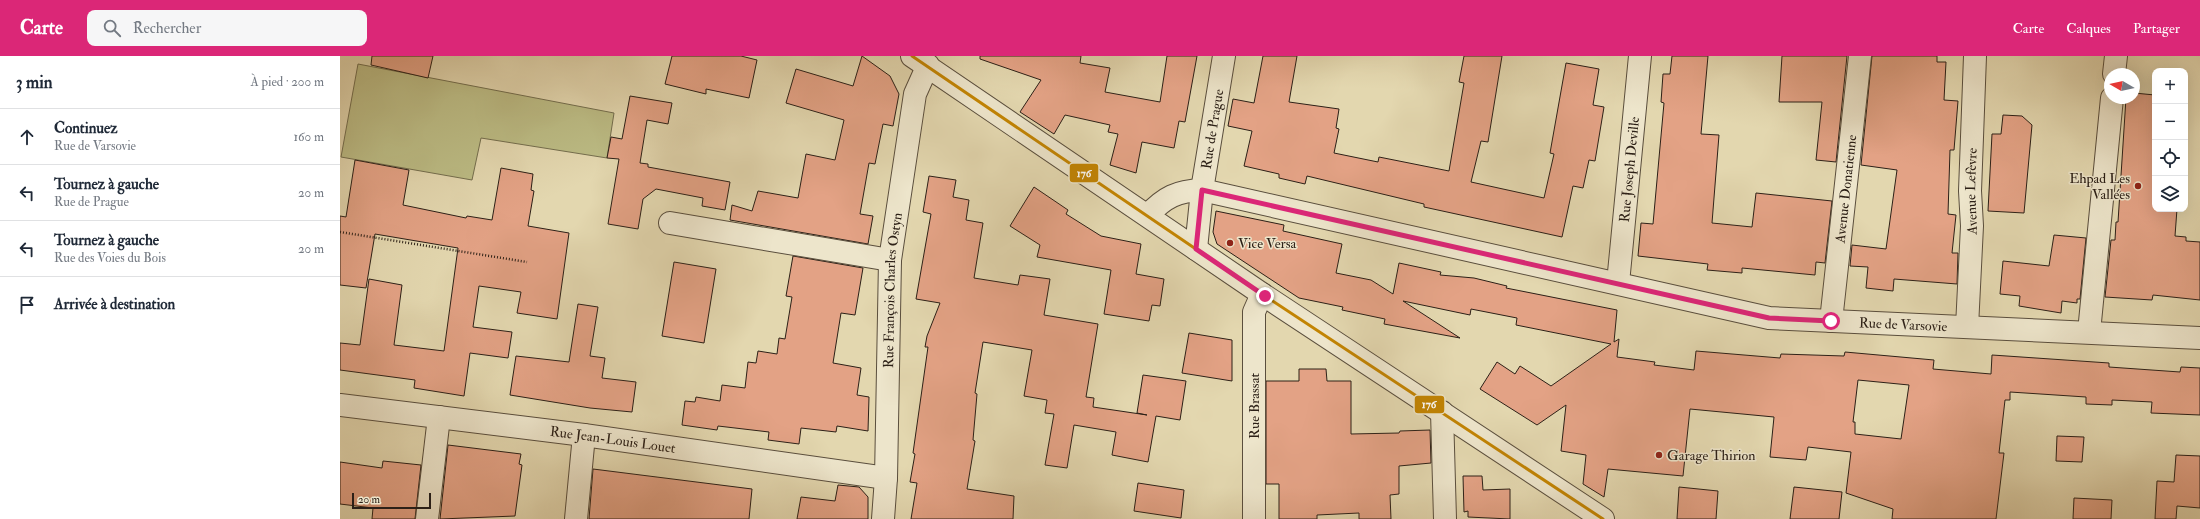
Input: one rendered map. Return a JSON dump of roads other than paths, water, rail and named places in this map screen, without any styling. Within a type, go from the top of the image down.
[{"type":"street","name":"Rue de Prague","points":[[1196,249],[1202,190],[1224,56]]},
{"type":"street","name":"Rue Joseph Deville","points":[[1618,284],[1640,56]]},
{"type":"street","name":"Avenue Donatienne","points":[[1831,321],[1860,56]]},
{"type":"street","name":"Avenue Lefèvre","points":[[1967,327],[1972,226],[1970,191],[1975,56]]},
{"type":"street","points":[[2115,68],[2116,56]]},
{"type":"street","points":[[920,60],[1262,294],[1603,519]]},
{"type":"street","name":"Rue François Charles Ostyn","points":[[883,519],[886,478],[890,260],[892,232],[920,60]]},
{"type":"street","points":[[2089,332],[2111,104]]},
{"type":"street","name":"Rue de Varsovie","points":[[1148,215],[1170,196],[1189,190],[1202,190],[1769,318],[2200,338]]},
{"type":"street","points":[[670,223],[890,260]]},
{"type":"street","name":"Rue Brassat","points":[[1254,519],[1254,312],[1262,294]]},
{"type":"street","name":"Rue Jean-Louis Louet","points":[[340,405],[584,435],[886,478]]},
{"type":"street","points":[[1442,412],[1445,519]]},
{"type":"street","points":[[427,519],[439,417]]},
{"type":"street","points":[[576,519],[584,435]]},
{"type":"place","name":"Ehpad Les Vallées","points":[[2138,186]]},
{"type":"place","name":"Vice Versa","points":[[1230,243]]},
{"type":"place","name":"Garage Thirion","points":[[1659,455]]}]
